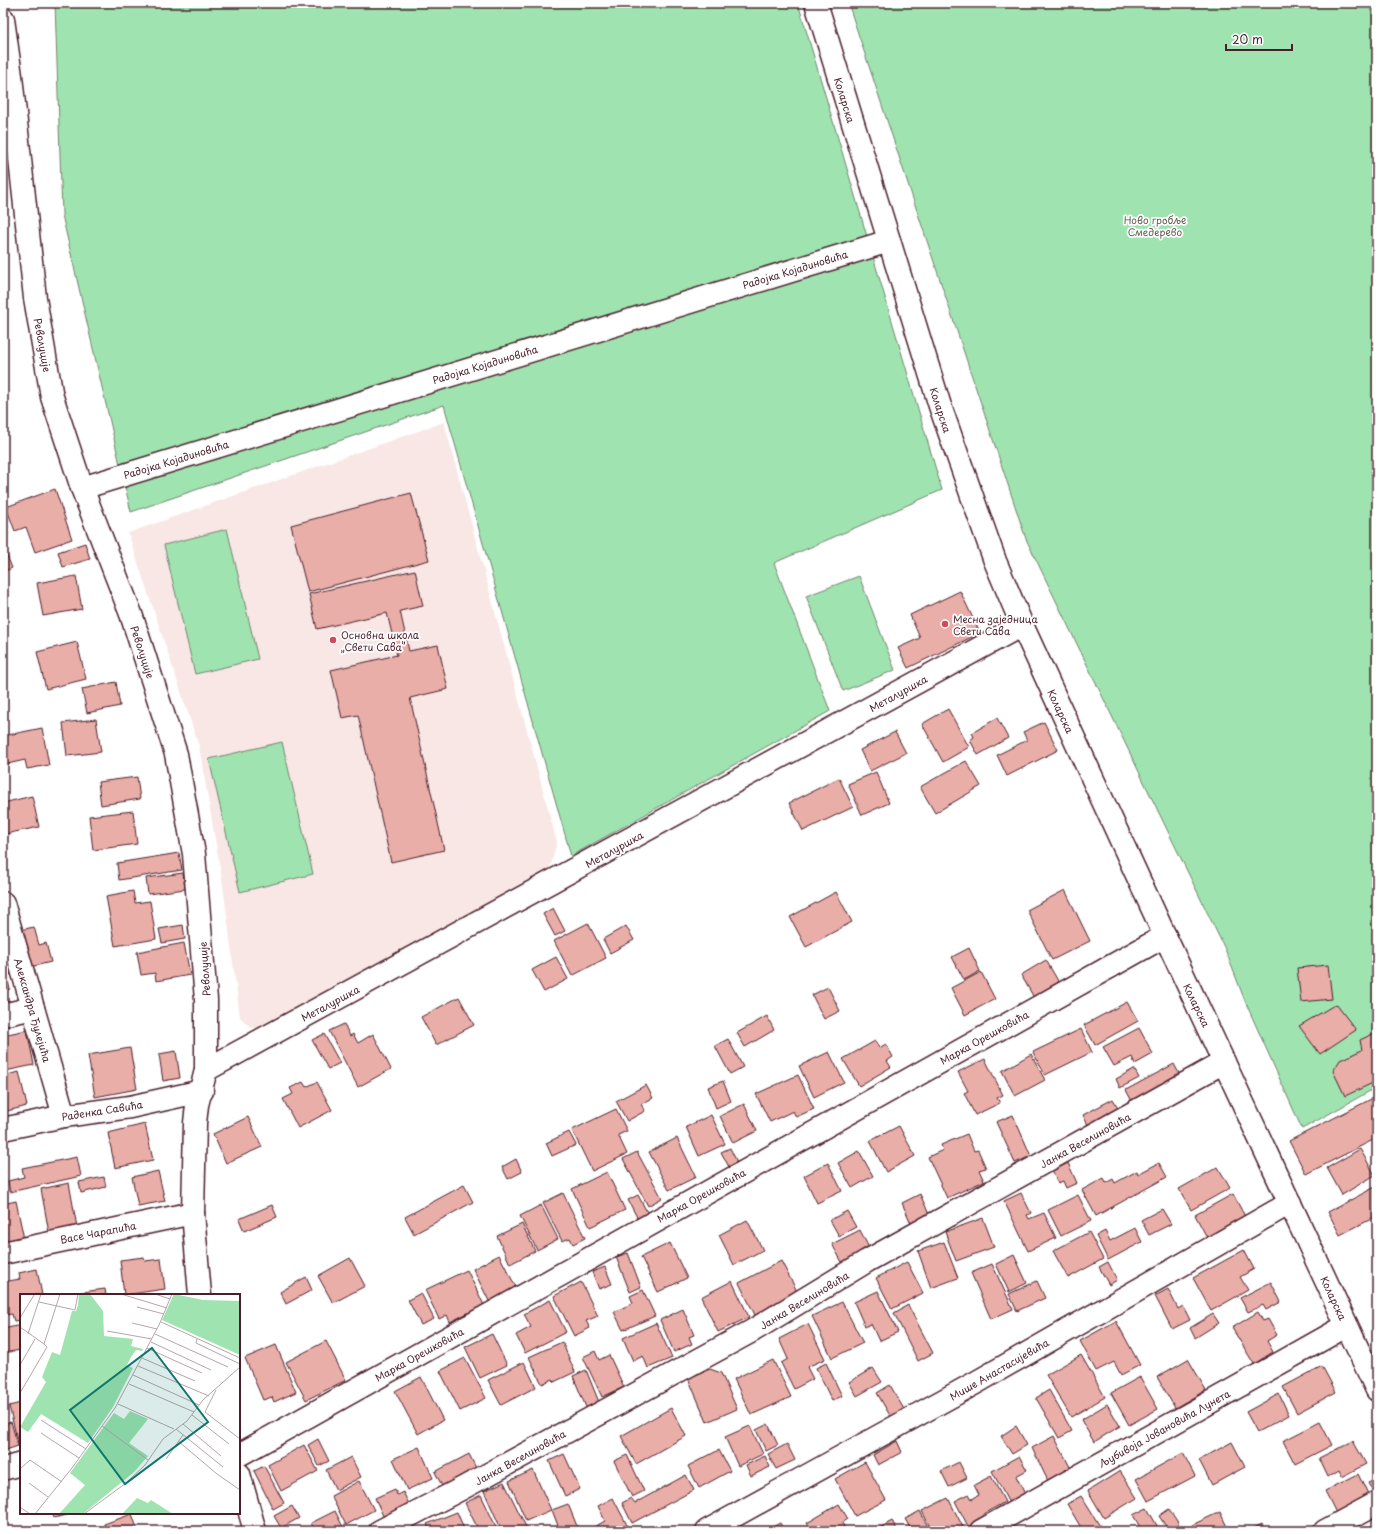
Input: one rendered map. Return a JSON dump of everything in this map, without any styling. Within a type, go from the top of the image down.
[{"type":"street","name":"Коларска","points":[[816,3],[954,448],[995,561],[1022,625],[1165,936],[1377,1390]]},
{"type":"street","name":"Револуције","points":[[3,19],[11,76],[35,298],[52,397],[82,488],[131,614],[177,762],[194,854],[206,1000],[204,1081],[197,1106],[195,1123],[192,1213],[200,1294]]},
{"type":"street","name":"Радојка Којадиновића","points":[[82,488],[889,241]]},
{"type":"street","name":"Металуршка","points":[[204,1081],[1022,625]]},
{"type":"street","name":"Александра Ђулејића","points":[[3,903],[64,1116]]},
{"type":"street","name":"Марка Орешковића","points":[[240,1454],[1165,936]]},
{"type":"street","points":[[3,1015],[32,1008]]},
{"type":"street","name":"Јанка Веселиновића","points":[[380,1531],[461,1489],[752,1331],[867,1261],[1224,1062]]},
{"type":"street","name":"Раденка Савића","points":[[3,1129],[64,1116],[130,1107],[204,1081]]},
{"type":"street","name":"Мише Анастасијевића","points":[[707,1531],[977,1382],[1290,1203]]},
{"type":"street","name":"Васе Чарапића","points":[[3,1253],[192,1213]]},
{"type":"street","name":"Љубивоја Јовановића Лунета","points":[[981,1531],[1346,1326]]},
{"type":"street","points":[[3,1469],[20,1464]]},
{"type":"street","points":[[240,1478],[255,1531]]},
{"type":"street","points":[[1325,1531],[1377,1503]]},
{"type":"shaded area","name":"Основна школа „Свети Сава”","points":[[444,422],[557,842],[550,868],[259,1029],[250,1027],[240,1017],[223,885],[199,746],[128,533]]},
{"type":"green space","points":[[55,3],[798,3],[942,490],[774,563],[830,711],[571,856],[444,405],[131,512],[62,215]]},
{"type":"green space","name":"Ново гробље Смедерево","points":[[848,3],[1377,3],[1377,1087],[1302,1129],[1245,1001],[1225,949],[1026,539]]},
{"type":"green space","points":[[227,529],[258,659],[195,674],[164,545]]},
{"type":"green space","points":[[859,576],[895,670],[843,691],[806,596]]},
{"type":"green space","points":[[282,742],[313,874],[240,892],[209,759]]},
{"type":"building","points":[[55,489],[72,539],[35,552],[26,527],[15,531],[6,507]]},
{"type":"building","points":[[411,493],[429,560],[308,592],[291,525]]},
{"type":"building","points":[[85,543],[90,559],[63,567],[58,552]]},
{"type":"building","points":[[4,548],[12,568],[3,572],[3,549]]},
{"type":"building","points":[[415,570],[423,606],[400,611],[409,651],[438,645],[448,689],[410,698],[444,850],[391,862],[358,715],[342,718],[331,670],[397,655],[387,613],[317,629],[309,594]]},
{"type":"building","points":[[76,576],[82,609],[43,616],[37,583]]},
{"type":"building","name":"Месна заједница Свети Сава","points":[[960,591],[980,633],[908,668],[898,648],[920,638],[910,615]]},
{"type":"building","points":[[77,642],[86,679],[46,689],[37,652]]},
{"type":"building","points":[[116,682],[120,706],[87,713],[82,689]]},
{"type":"building","points":[[948,709],[969,747],[943,762],[922,724]]},
{"type":"building","points":[[997,718],[1008,738],[978,755],[970,740],[974,737],[972,733]]},
{"type":"building","points":[[96,719],[101,752],[67,756],[63,723]]},
{"type":"building","points":[[1044,722],[1058,750],[1007,776],[997,755],[1027,740],[1023,732]]},
{"type":"building","points":[[42,728],[49,765],[27,769],[25,760],[3,765],[3,736]]},
{"type":"building","points":[[895,732],[906,753],[870,771],[860,750]]},
{"type":"building","points":[[966,761],[981,786],[935,813],[920,787]]},
{"type":"building","points":[[876,772],[889,803],[862,815],[848,784]]},
{"type":"building","points":[[137,777],[140,799],[101,805],[98,782]]},
{"type":"building","points":[[839,778],[853,807],[803,831],[789,803]]},
{"type":"building","points":[[32,796],[39,827],[5,834],[3,824],[3,803]]},
{"type":"building","points":[[133,811],[137,844],[93,850],[89,816]]},
{"type":"building","points":[[179,853],[182,870],[119,880],[117,863]]},
{"type":"building","points":[[183,873],[185,889],[148,894],[146,878]]},
{"type":"building","points":[[1065,890],[1090,941],[1052,960],[1027,910]]},
{"type":"building","points":[[133,891],[135,903],[150,901],[156,939],[115,946],[106,896]]},
{"type":"building","points":[[836,892],[852,922],[806,947],[790,917]]},
{"type":"building","points":[[553,908],[565,931],[555,936],[543,914]]},
{"type":"building","points":[[588,923],[606,958],[572,976],[554,941]]},
{"type":"building","points":[[183,925],[185,939],[162,943],[159,929]]},
{"type":"building","points":[[626,926],[634,940],[610,953],[603,939]]},
{"type":"building","points":[[34,927],[39,945],[46,943],[51,962],[30,967],[20,930]]},
{"type":"building","points":[[184,943],[190,975],[156,981],[155,973],[141,975],[137,952]]},
{"type":"building","points":[[969,948],[980,971],[964,980],[952,957]]},
{"type":"building","points":[[7,949],[13,974],[6,975],[10,989],[3,991],[3,950]]},
{"type":"building","points":[[556,957],[568,979],[544,992],[532,970]]},
{"type":"building","points":[[1046,960],[1061,986],[1036,1001],[1021,975]]},
{"type":"building","points":[[1328,965],[1332,999],[1301,1002],[1297,968]]},
{"type":"building","points":[[981,972],[995,999],[965,1015],[951,988]]},
{"type":"building","points":[[828,987],[840,1011],[824,1019],[812,995]]},
{"type":"building","points":[[459,997],[474,1025],[436,1045],[421,1017]]},
{"type":"building","points":[[1127,1002],[1138,1021],[1095,1045],[1084,1025]]},
{"type":"building","points":[[1336,1004],[1356,1030],[1320,1054],[1299,1026]]},
{"type":"building","points":[[767,1016],[774,1030],[745,1047],[737,1033]]},
{"type":"building","points":[[344,1024],[350,1036],[353,1034],[358,1043],[373,1034],[391,1069],[358,1087],[329,1031]]},
{"type":"building","points":[[1139,1028],[1153,1054],[1135,1064],[1132,1057],[1114,1066],[1103,1047]]},
{"type":"building","points":[[1081,1029],[1092,1052],[1045,1075],[1033,1052]]},
{"type":"building","points":[[27,1030],[34,1065],[5,1071],[3,1035]]},
{"type":"building","points":[[1377,1032],[1377,1081],[1345,1096],[1333,1071],[1340,1060],[1362,1050],[1360,1040]]},
{"type":"building","points":[[324,1034],[340,1063],[328,1069],[312,1040]]},
{"type":"building","points":[[728,1039],[743,1067],[730,1074],[715,1046]]},
{"type":"building","points":[[875,1041],[879,1048],[886,1044],[893,1057],[887,1061],[891,1067],[859,1086],[843,1059]]},
{"type":"building","points":[[130,1048],[137,1089],[95,1097],[88,1055]]},
{"type":"building","points":[[176,1051],[180,1078],[163,1081],[159,1054]]},
{"type":"building","points":[[829,1052],[844,1082],[814,1097],[799,1066]]},
{"type":"building","points":[[1031,1054],[1045,1080],[1015,1096],[1002,1071]]},
{"type":"building","points":[[985,1059],[1003,1095],[997,1098],[1000,1103],[975,1115],[964,1093],[968,1091],[958,1072]]},
{"type":"building","points":[[1174,1064],[1183,1081],[1135,1107],[1126,1090]]},
{"type":"building","points":[[1134,1069],[1139,1078],[1120,1088],[1116,1079]]},
{"type":"building","points":[[19,1072],[27,1106],[3,1112],[3,1076]]},
{"type":"building","points":[[798,1075],[814,1109],[796,1117],[793,1111],[770,1122],[756,1094]]},
{"type":"building","points":[[723,1081],[731,1101],[716,1108],[708,1087]]},
{"type":"building","points":[[303,1082],[306,1087],[317,1082],[332,1110],[298,1128],[283,1099],[293,1094],[290,1088]]},
{"type":"building","points":[[646,1085],[653,1098],[641,1104],[645,1111],[627,1121],[616,1101]]},
{"type":"building","points":[[1377,1096],[1377,1138],[1306,1174],[1289,1141]]},
{"type":"building","points":[[1113,1099],[1119,1109],[1088,1125],[1083,1115]]},
{"type":"building","points":[[744,1104],[757,1131],[733,1143],[720,1116]]},
{"type":"building","points":[[616,1109],[627,1131],[618,1135],[627,1154],[592,1171],[572,1130]]},
{"type":"building","points":[[711,1115],[725,1144],[699,1156],[686,1127]]},
{"type":"building","points":[[1013,1115],[1031,1156],[1015,1163],[996,1122]]},
{"type":"building","points":[[248,1117],[262,1147],[226,1163],[213,1134]]},
{"type":"building","points":[[145,1124],[153,1160],[115,1168],[108,1133]]},
{"type":"building","points":[[899,1126],[915,1156],[886,1172],[870,1141]]},
{"type":"building","points":[[569,1132],[576,1145],[552,1156],[546,1143]]},
{"type":"building","points":[[967,1134],[974,1151],[978,1150],[986,1168],[979,1170],[984,1181],[947,1198],[928,1157],[943,1150],[941,1145]]},
{"type":"building","points":[[677,1138],[696,1177],[669,1190],[649,1152]]},
{"type":"building","points":[[730,1148],[737,1162],[729,1167],[721,1152]]},
{"type":"building","points":[[1360,1149],[1375,1175],[1342,1195],[1327,1168]]},
{"type":"building","points":[[859,1151],[873,1176],[852,1188],[838,1163]]},
{"type":"building","points":[[637,1152],[662,1198],[648,1206],[623,1159]]},
{"type":"building","points":[[77,1157],[81,1176],[10,1192],[8,1181],[24,1177],[22,1168]]},
{"type":"building","points":[[516,1159],[522,1172],[508,1179],[502,1167]]},
{"type":"building","points":[[828,1163],[842,1191],[817,1203],[804,1176]]},
{"type":"building","points":[[1068,1163],[1077,1183],[1066,1188],[1063,1181],[1058,1183],[1052,1171]]},
{"type":"building","points":[[1159,1163],[1167,1177],[1096,1216],[1082,1190],[1104,1178],[1106,1183],[1113,1179],[1115,1183],[1137,1171],[1138,1174]]},
{"type":"building","points":[[1218,1167],[1230,1188],[1191,1210],[1179,1189]]},
{"type":"building","points":[[158,1171],[165,1201],[138,1206],[132,1177]]},
{"type":"building","points":[[607,1172],[625,1210],[590,1227],[572,1189]]},
{"type":"building","points":[[104,1177],[106,1187],[81,1193],[79,1182]]},
{"type":"building","points":[[69,1183],[77,1227],[49,1233],[41,1189]]},
{"type":"building","points":[[464,1185],[473,1202],[414,1234],[405,1217]]},
{"type":"building","points":[[1377,1186],[1377,1216],[1340,1235],[1328,1212]]},
{"type":"building","points":[[563,1193],[585,1238],[573,1244],[570,1238],[562,1241],[543,1203]]},
{"type":"building","points":[[1021,1193],[1031,1213],[1027,1215],[1029,1219],[1044,1213],[1056,1238],[1028,1251],[1004,1201]]},
{"type":"building","points":[[920,1194],[932,1221],[914,1230],[902,1203]]},
{"type":"building","points":[[1233,1194],[1248,1222],[1210,1243],[1195,1215]]},
{"type":"building","points":[[638,1195],[649,1216],[639,1221],[628,1200]]},
{"type":"building","points":[[1078,1195],[1091,1221],[1061,1236],[1048,1210]]},
{"type":"building","points":[[16,1201],[24,1239],[3,1244],[3,1204]]},
{"type":"building","points":[[272,1205],[277,1217],[244,1231],[239,1219]]},
{"type":"building","points":[[541,1205],[558,1239],[537,1250],[520,1216]]},
{"type":"building","points":[[1162,1209],[1171,1224],[1149,1235],[1141,1220]]},
{"type":"building","points":[[847,1211],[856,1227],[839,1236],[830,1220]]},
{"type":"building","points":[[983,1218],[994,1247],[956,1261],[945,1232]]},
{"type":"building","points":[[747,1220],[763,1250],[734,1265],[719,1235]]},
{"type":"building","points":[[522,1224],[535,1251],[510,1264],[497,1236]]},
{"type":"building","points":[[1135,1228],[1142,1242],[1108,1260],[1096,1236],[1105,1231],[1110,1241]]},
{"type":"building","points":[[860,1230],[870,1250],[843,1264],[832,1244]]},
{"type":"building","points":[[1089,1232],[1103,1259],[1068,1278],[1053,1251]]},
{"type":"building","points":[[944,1242],[958,1278],[931,1288],[918,1251]]},
{"type":"building","points":[[670,1243],[687,1278],[658,1292],[641,1257]]},
{"type":"building","points":[[1244,1250],[1254,1269],[1240,1277],[1248,1290],[1211,1311],[1193,1278]]},
{"type":"building","points":[[628,1253],[641,1287],[630,1292],[616,1257]]},
{"type":"building","points":[[499,1255],[517,1289],[490,1303],[473,1269]]},
{"type":"building","points":[[1014,1255],[1027,1283],[1009,1292],[996,1264]]},
{"type":"building","points":[[144,1257],[145,1261],[161,1259],[165,1289],[124,1294],[120,1260]]},
{"type":"building","points":[[350,1258],[365,1286],[333,1303],[318,1276]]},
{"type":"building","points":[[781,1261],[799,1295],[756,1317],[739,1283]]},
{"type":"building","points":[[907,1262],[923,1293],[892,1309],[876,1278]]},
{"type":"building","points":[[1108,1262],[1117,1280],[1109,1285],[1099,1267]]},
{"type":"building","points":[[992,1264],[1013,1309],[991,1319],[971,1273]]},
{"type":"building","points":[[605,1267],[612,1284],[599,1289],[592,1272]]},
{"type":"building","points":[[37,1269],[42,1294],[20,1294],[20,1320],[14,1321],[12,1314],[4,1315],[3,1282],[20,1279],[19,1273]]},
{"type":"building","points":[[467,1270],[484,1305],[450,1322],[447,1315],[439,1319],[425,1290]]},
{"type":"building","points":[[306,1277],[312,1290],[286,1304],[280,1292]]},
{"type":"building","points":[[732,1281],[749,1317],[718,1332],[701,1297]]},
{"type":"building","points":[[1037,1281],[1045,1298],[1017,1311],[1009,1294]]},
{"type":"building","points":[[581,1282],[598,1316],[586,1321],[590,1328],[574,1336],[554,1296]]},
{"type":"building","points":[[1271,1282],[1281,1302],[1266,1310],[1263,1305],[1248,1312],[1240,1298]]},
{"type":"building","points":[[105,1289],[106,1294],[68,1294]]},
{"type":"building","points":[[1168,1289],[1178,1309],[1183,1306],[1190,1320],[1172,1329],[1155,1296]]},
{"type":"building","points":[[643,1290],[655,1316],[623,1330],[614,1312],[633,1303],[630,1296]]},
{"type":"building","points":[[878,1291],[898,1332],[879,1341],[871,1324],[865,1327],[854,1302]]},
{"type":"building","points":[[421,1293],[434,1319],[421,1325],[408,1300]]},
{"type":"building","points":[[550,1300],[566,1332],[525,1353],[516,1335],[531,1327],[524,1314]]},
{"type":"building","points":[[842,1302],[863,1343],[832,1358],[812,1316]]},
{"type":"building","points":[[908,1305],[933,1353],[918,1361],[894,1313]]},
{"type":"building","points":[[683,1309],[694,1335],[689,1337],[692,1344],[674,1352],[660,1320]]},
{"type":"building","points":[[1258,1312],[1263,1321],[1268,1319],[1277,1335],[1267,1341],[1273,1352],[1254,1364],[1232,1328]]},
{"type":"building","points":[[1213,1314],[1219,1323],[1195,1338],[1190,1328]]},
{"type":"building","points":[[1116,1321],[1140,1365],[1121,1375],[1114,1362],[1096,1371],[1080,1341]]},
{"type":"building","points":[[656,1323],[672,1358],[648,1368],[643,1356],[633,1361],[623,1338]]},
{"type":"building","points":[[808,1324],[825,1359],[807,1367],[813,1379],[794,1389],[781,1363],[788,1359],[779,1339]]},
{"type":"building","points":[[20,1325],[20,1350],[3,1353],[3,1329]]},
{"type":"building","points":[[492,1334],[507,1365],[480,1378],[465,1347]]},
{"type":"building","points":[[326,1341],[346,1380],[306,1400],[286,1362]]},
{"type":"building","points":[[562,1342],[575,1372],[554,1382],[553,1379],[542,1384],[529,1357]]},
{"type":"building","points":[[276,1345],[296,1392],[274,1402],[272,1397],[263,1400],[245,1358]]},
{"type":"building","points":[[595,1351],[599,1360],[609,1355],[624,1387],[602,1397],[583,1357]]},
{"type":"building","points":[[1081,1355],[1105,1397],[1071,1417],[1046,1375]]},
{"type":"building","points":[[465,1358],[486,1398],[460,1411],[440,1371]]},
{"type":"building","points":[[1188,1359],[1206,1390],[1175,1408],[1157,1377]]},
{"type":"building","points":[[773,1360],[791,1397],[751,1415],[734,1379]]},
{"type":"building","points":[[524,1362],[536,1387],[501,1405],[488,1380]]},
{"type":"building","points":[[826,1363],[842,1396],[832,1401],[816,1368]]},
{"type":"building","points":[[1322,1366],[1336,1392],[1297,1413],[1283,1387]]},
{"type":"building","points":[[873,1368],[882,1382],[857,1396],[849,1382]]},
{"type":"building","points":[[710,1369],[721,1373],[737,1409],[707,1422],[688,1378]]},
{"type":"building","points":[[586,1370],[601,1407],[588,1412],[573,1376]]},
{"type":"building","points":[[421,1377],[443,1420],[418,1434],[395,1391]]},
{"type":"building","points":[[1140,1377],[1158,1409],[1129,1425],[1111,1393]]},
{"type":"building","points":[[890,1385],[905,1411],[892,1419],[877,1393]]},
{"type":"building","points":[[1049,1390],[1072,1431],[1059,1438],[1036,1398]]},
{"type":"building","points":[[1279,1394],[1289,1415],[1257,1432],[1246,1412]]},
{"type":"building","points":[[20,1403],[19,1447],[9,1406]]},
{"type":"building","points":[[1107,1404],[1120,1426],[1094,1442],[1081,1420]]},
{"type":"building","points":[[671,1408],[686,1436],[636,1464],[621,1436]]},
{"type":"building","points":[[11,1422],[18,1446],[3,1451],[3,1424]]},
{"type":"building","points":[[1320,1422],[1332,1445],[1295,1464],[1283,1441]]},
{"type":"building","points":[[768,1424],[778,1445],[766,1451],[756,1430]]},
{"type":"building","points":[[750,1426],[763,1454],[738,1466],[725,1437]]},
{"type":"building","points":[[1016,1426],[1027,1445],[1012,1454],[1001,1436]]},
{"type":"building","points":[[1054,1436],[1072,1471],[1049,1483],[1032,1448]]},
{"type":"building","points":[[318,1439],[329,1461],[319,1466],[308,1445]]},
{"type":"building","points":[[897,1441],[902,1452],[878,1465],[873,1455]]},
{"type":"building","points":[[1353,1441],[1366,1464],[1341,1477],[1338,1471],[1328,1477],[1319,1458]]},
{"type":"building","points":[[1232,1442],[1245,1467],[1212,1485],[1199,1460]]},
{"type":"building","points":[[787,1444],[795,1460],[776,1469],[768,1454]]},
{"type":"building","points":[[304,1445],[318,1471],[281,1491],[268,1465]]},
{"type":"building","points":[[419,1447],[433,1478],[407,1490],[393,1459]]},
{"type":"building","points":[[719,1450],[730,1471],[699,1488],[688,1466]]},
{"type":"building","points":[[1183,1453],[1195,1476],[1148,1501],[1136,1479]]},
{"type":"building","points":[[469,1454],[479,1474],[445,1492],[435,1472]]},
{"type":"building","points":[[564,1454],[580,1489],[565,1496],[549,1461]]},
{"type":"building","points":[[627,1455],[644,1491],[632,1497],[614,1461]]},
{"type":"building","points":[[765,1456],[770,1467],[751,1476],[746,1465]]},
{"type":"building","points":[[1019,1456],[1027,1470],[1016,1476],[1025,1494],[1009,1503],[992,1471]]},
{"type":"building","points":[[351,1457],[361,1477],[336,1490],[326,1470]]},
{"type":"building","points":[[865,1462],[886,1500],[855,1516],[835,1479]]},
{"type":"building","points":[[959,1462],[967,1478],[949,1487],[941,1471]]},
{"type":"building","points":[[264,1466],[284,1503],[273,1509],[254,1471]]},
{"type":"building","points":[[533,1470],[551,1510],[526,1521],[509,1481]]},
{"type":"building","points":[[1120,1471],[1137,1498],[1104,1518],[1088,1491]]},
{"type":"building","points":[[1358,1474],[1370,1499],[1337,1515],[1325,1491]]},
{"type":"building","points":[[686,1475],[694,1490],[632,1523],[622,1503],[631,1498],[635,1503]]},
{"type":"building","points":[[991,1476],[1005,1502],[983,1514],[987,1521],[970,1530],[955,1501],[969,1494],[972,1499],[979,1495],[974,1485]]},
{"type":"building","points":[[1377,1479],[1377,1495],[1375,1496],[1368,1483]]},
{"type":"building","points":[[359,1481],[374,1510],[346,1525],[331,1496]]},
{"type":"building","points":[[504,1482],[528,1531],[502,1531],[484,1491]]},
{"type":"building","points":[[395,1489],[397,1495],[403,1492],[410,1506],[384,1518],[375,1498]]},
{"type":"building","points":[[481,1495],[498,1531],[479,1531],[465,1503]]},
{"type":"building","points":[[1081,1496],[1103,1531],[1083,1531],[1067,1504]]},
{"type":"building","points":[[613,1498],[628,1527],[620,1531],[596,1531],[594,1527],[605,1521],[598,1506]]},
{"type":"building","points":[[948,1498],[963,1527],[955,1531],[932,1531],[922,1511]]},
{"type":"building","points":[[568,1504],[579,1531],[560,1531],[552,1510]]},
{"type":"building","points":[[839,1504],[848,1519],[842,1523],[845,1528],[840,1531],[812,1531],[807,1523]]},
{"type":"building","points":[[292,1506],[299,1518],[281,1528],[274,1516]]},
{"type":"building","points":[[1147,1508],[1160,1531],[1142,1531],[1133,1515]]},
{"type":"building","points":[[1169,1509],[1179,1524],[1169,1531],[1159,1516]]},
{"type":"building","points":[[335,1511],[345,1531],[315,1531],[311,1523]]},
{"type":"building","points":[[920,1511],[930,1531],[912,1531],[905,1519]]},
{"type":"building","points":[[457,1512],[465,1531],[430,1531],[427,1524]]},
{"type":"building","points":[[1220,1512],[1229,1531],[1194,1531],[1192,1525]]},
{"type":"building","points":[[52,1514],[70,1514],[54,1518]]},
{"type":"building","points":[[132,1514],[138,1531],[106,1531],[104,1524]]},
{"type":"building","points":[[892,1521],[898,1531],[874,1531]]},
{"type":"building","points":[[780,1523],[784,1531],[765,1531]]},
{"type":"building","points":[[1262,1524],[1266,1531],[1248,1531]]},
{"type":"place","name":"Месна заједница Свети Сава","points":[[945,624]]},
{"type":"place","name":"Основна школа „Свети Сава”","points":[[333,640]]}]
